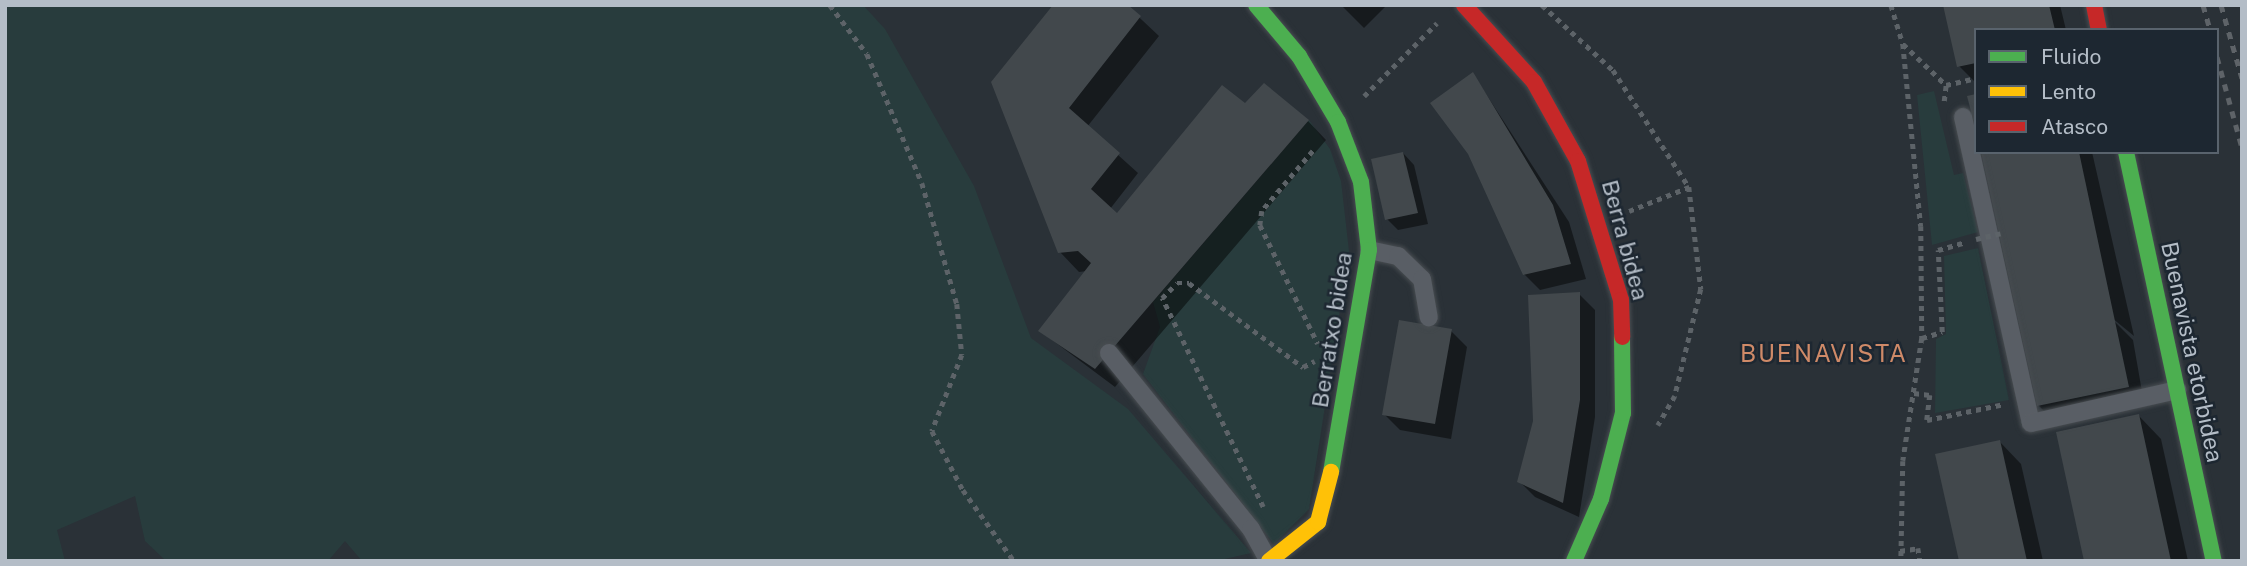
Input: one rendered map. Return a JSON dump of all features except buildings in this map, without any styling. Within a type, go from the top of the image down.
[{"type":"street","name":"Berratxo bidea","points":[[1256,5],[1299,56],[1338,122],[1361,182],[1369,250],[1336,453],[1318,522],[1269,561]]},
{"type":"street","name":"Berra bidea","points":[[1464,5],[1534,82],[1578,161],[1601,222],[1621,300],[1623,413],[1605,489],[1574,561]]},
{"type":"street","points":[[2094,5],[2099,28]]},
{"type":"street","name":"Buenavista etorbidea","points":[[2126,154],[2214,561]]},
{"type":"lane","points":[[1963,117],[2031,424],[2177,390]]},
{"type":"lane","points":[[1369,250],[1398,256],[1422,279],[1430,317]]},
{"type":"lane","points":[[1109,353],[1251,529],[1269,561]]},
{"type":"path","points":[[830,5],[867,54],[922,183],[957,304],[962,355],[932,431],[963,490],[1014,561]]},
{"type":"path","points":[[1542,5],[1613,70],[1689,187],[1701,289],[1675,396],[1651,439]]},
{"type":"path","points":[[1891,5],[1902,44],[1921,226],[1922,338],[1914,393],[1901,561]]},
{"type":"path","points":[[1251,529],[1264,501],[1162,298],[1177,283],[1189,283],[1303,367],[1313,363],[1320,346],[1260,225],[1262,211],[1338,122],[1446,15]]},
{"type":"path","points":[[1902,44],[1946,85],[1974,78]]},
{"type":"path","points":[[1601,222],[1689,187]]},
{"type":"path","points":[[1922,338],[1942,332],[1938,250],[2001,233]]},
{"type":"path","points":[[1914,393],[1930,395],[1927,420],[2026,400]]},
{"type":"path","points":[[1900,551],[1918,548],[1920,561]]},
{"type":"green space","points":[[5,5],[863,5],[885,29],[974,186],[1031,338],[1128,409],[1251,553],[1216,561],[362,561],[345,541],[328,561],[166,561],[145,541],[135,496],[57,530],[65,561],[5,561]]},
{"type":"green space","points":[[1934,91],[1954,175],[1963,173],[1978,232],[1932,245],[1917,95]]},
{"type":"green space","points":[[1309,120],[1330,149],[1341,181],[1349,251],[1309,509],[1274,544],[1143,374],[1160,327],[1153,302]]},
{"type":"green space","points":[[1978,248],[2009,400],[1935,413],[1936,339],[1946,334],[1944,256]]},
{"type":"railway","points":[[2203,5],[2209,28]]},
{"type":"railway","points":[[2221,5],[2242,78]]},
{"type":"railway","points":[[2219,64],[2242,148]]},
{"type":"traffic: fast","points":[[1256,5],[1299,56],[1338,122],[1361,182],[1369,250],[1331,472]]},
{"type":"traffic: fast","points":[[2126,154],[2214,561]]},
{"type":"traffic: fast","points":[[1574,561],[1601,499],[1623,413],[1622,337]]},
{"type":"traffic: slow","points":[[1269,561],[1318,522],[1331,472]]},
{"type":"traffic: jam","points":[[1464,5],[1534,82],[1578,161],[1621,300],[1622,337]]},
{"type":"traffic: jam","points":[[2094,5],[2099,28]]},
{"type":"district","name":"BUENAVISTA","points":[[1824,354]]}]
